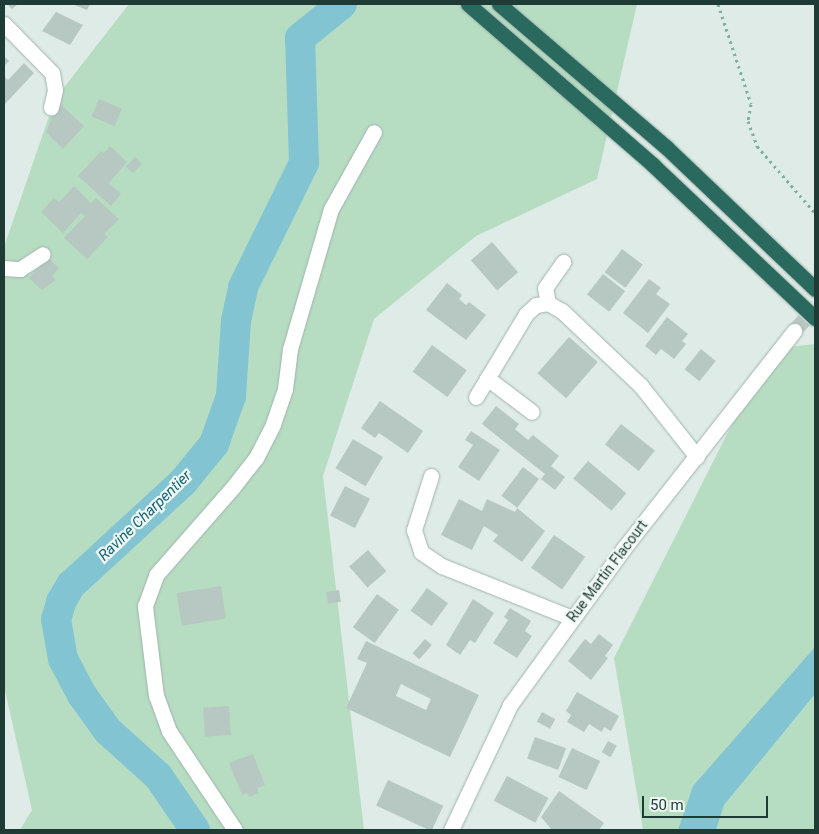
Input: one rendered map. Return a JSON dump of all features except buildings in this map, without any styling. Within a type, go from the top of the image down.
[{"type":"highway","points":[[468,4],[653,165],[815,318]]},
{"type":"highway","points":[[499,4],[666,147],[815,288]]},
{"type":"street","points":[[4,24],[52,73],[56,90],[51,108]]},
{"type":"street","points":[[235,830],[169,731],[156,696],[145,606],[156,575],[256,458],[273,424],[285,389],[290,349],[331,209],[374,132]]},
{"type":"street","points":[[4,268],[20,269],[43,254]]},
{"type":"street","points":[[548,303],[545,288],[563,262]]},
{"type":"street","points":[[476,396],[526,314],[536,305],[548,303],[562,311],[641,386],[696,457]]},
{"type":"street","name":"Rue Martin Flacourt","points":[[451,830],[510,705],[572,618],[794,332]]},
{"type":"street","points":[[487,378],[532,412]]},
{"type":"street","points":[[430,476],[414,530],[421,552],[442,566],[572,618]]},
{"type":"path","points":[[718,4],[751,104],[748,121],[757,146],[815,213]]},
{"type":"green space","points":[[129,4],[637,4],[597,179],[476,236],[374,319],[323,476],[364,830],[20,830],[32,810],[4,686],[4,247],[55,99]]},
{"type":"green space","points":[[815,344],[815,830],[643,830],[614,658],[770,349]]},
{"type":"water","points":[[815,647],[815,694],[724,805],[716,830],[678,830],[693,786]]},
{"type":"waterway","name":"Ravine Charpentier","points":[[195,830],[158,776],[108,731],[82,695],[63,659],[56,620],[61,602],[71,585],[183,482],[214,444],[231,396],[236,321],[243,287],[304,163],[300,38],[342,4]]},
{"type":"tunnel","points":[[794,331],[815,308]]}]
